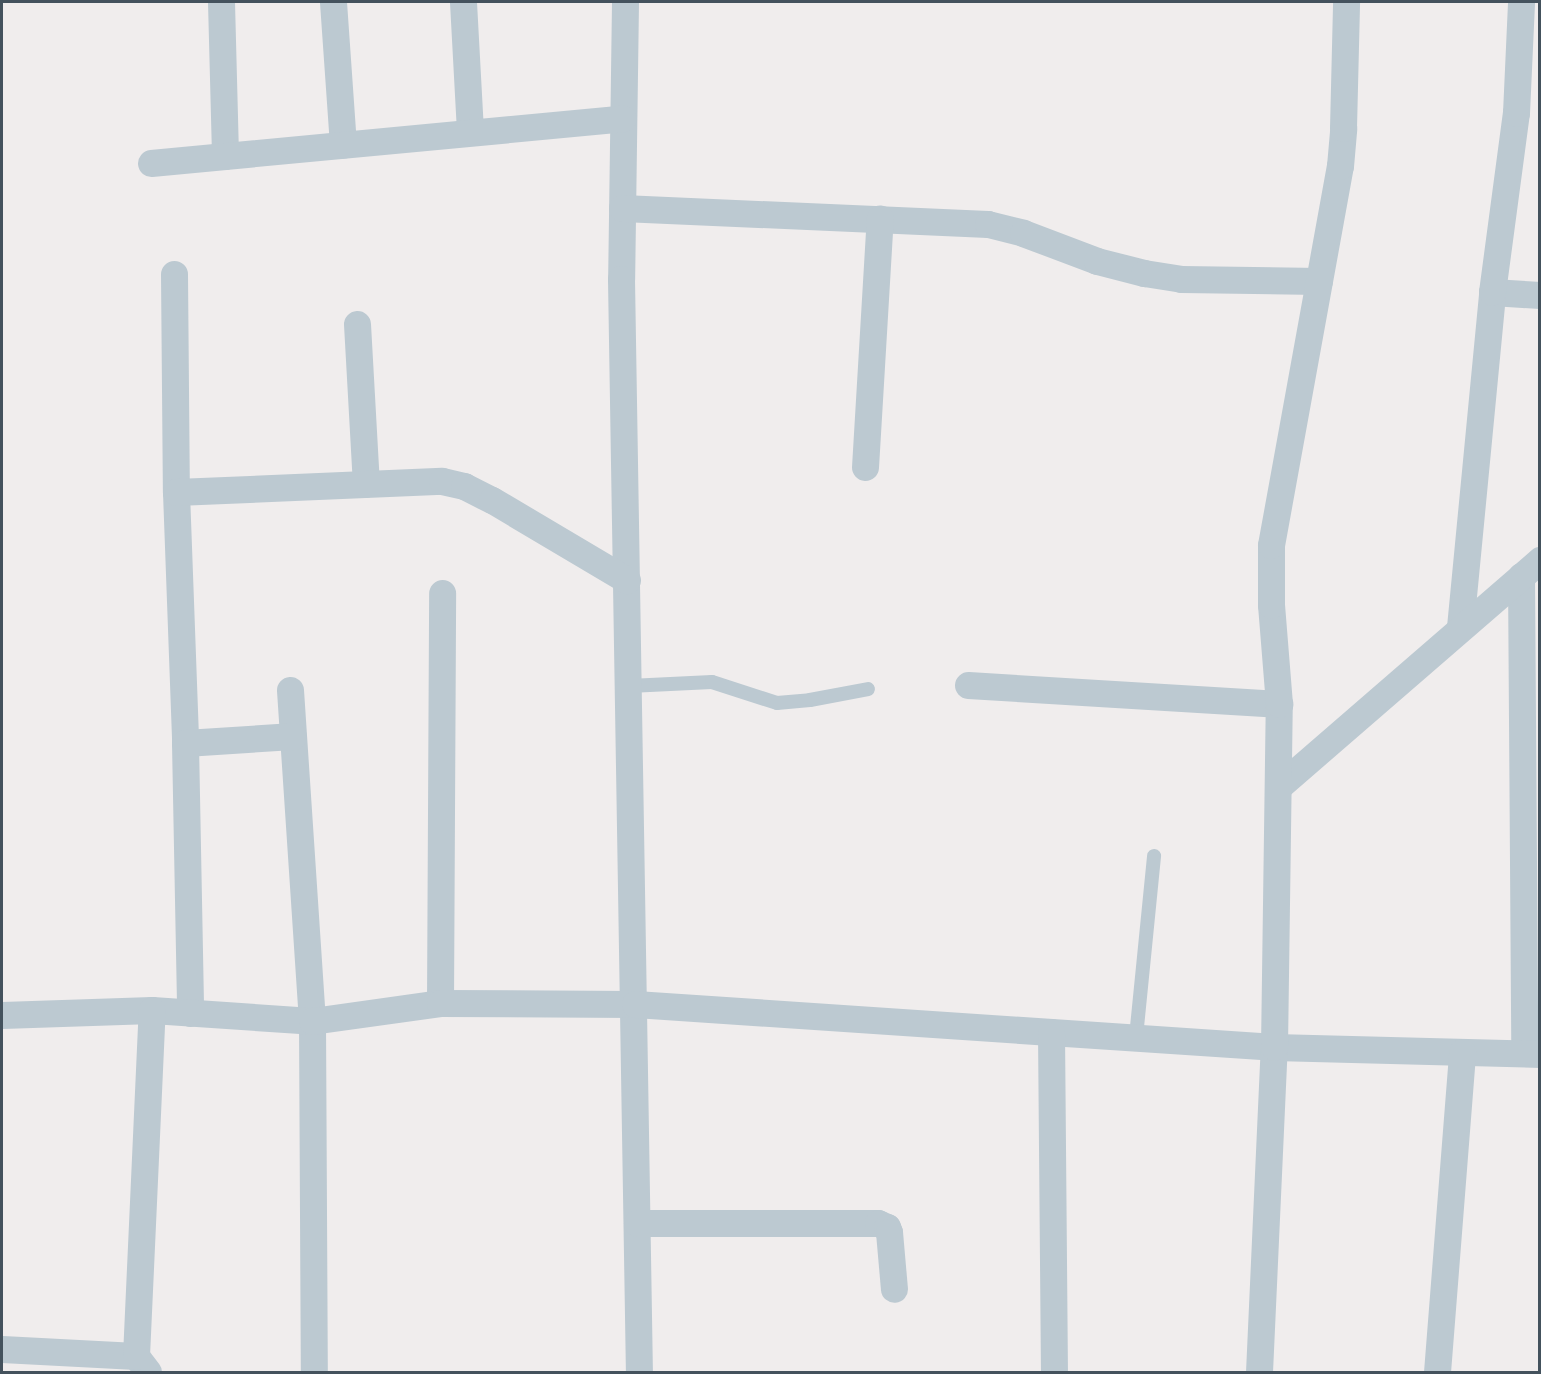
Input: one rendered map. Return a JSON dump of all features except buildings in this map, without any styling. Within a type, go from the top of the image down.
[{"type":"street","points":[[221,2],[225,156]]},
{"type":"street","points":[[333,2],[343,145]]},
{"type":"street","points":[[463,2],[470,132]]},
{"type":"street","points":[[625,2],[622,208],[639,1372]]},
{"type":"street","points":[[1259,1372],[1274,1047],[1278,787],[1279,704],[1271,605],[1271,546],[1319,281],[1342,137],[1346,2]]},
{"type":"street","points":[[1460,627],[1492,292],[1516,113],[1521,2]]},
{"type":"street","points":[[151,163],[623,118]]},
{"type":"street","points":[[622,208],[988,224],[1023,233],[1097,261],[1153,275],[1181,279],[1319,281]]},
{"type":"street","points":[[865,466],[880,218]]},
{"type":"street","points":[[174,274],[176,492],[185,743],[190,1013]]},
{"type":"street","points":[[1492,292],[1539,295]]},
{"type":"street","points":[[357,324],[366,484]]},
{"type":"street","points":[[176,492],[442,482],[464,486],[627,580]]},
{"type":"street","points":[[1278,787],[1530,568]]},
{"type":"street","points":[[2,1015],[152,1010],[312,1021],[440,1003],[635,1004],[1274,1047],[1532,1053],[1530,568]]},
{"type":"street","points":[[440,1003],[442,593]]},
{"type":"street","points":[[968,686],[1279,704]]},
{"type":"street","points":[[290,690],[312,1021],[314,1372]]},
{"type":"street","points":[[185,743],[293,736]]},
{"type":"street","points":[[2,1349],[142,1364],[152,1010]]},
{"type":"street","points":[[1051,1032],[1054,1372]]},
{"type":"street","points":[[1437,1372],[1462,1052]]},
{"type":"street","points":[[637,1223],[878,1223],[889,1232],[894,1289]]},
{"type":"lane","points":[[629,686],[712,682],[777,703],[868,690]]},
{"type":"lane","points":[[1136,1037],[1154,856]]}]
